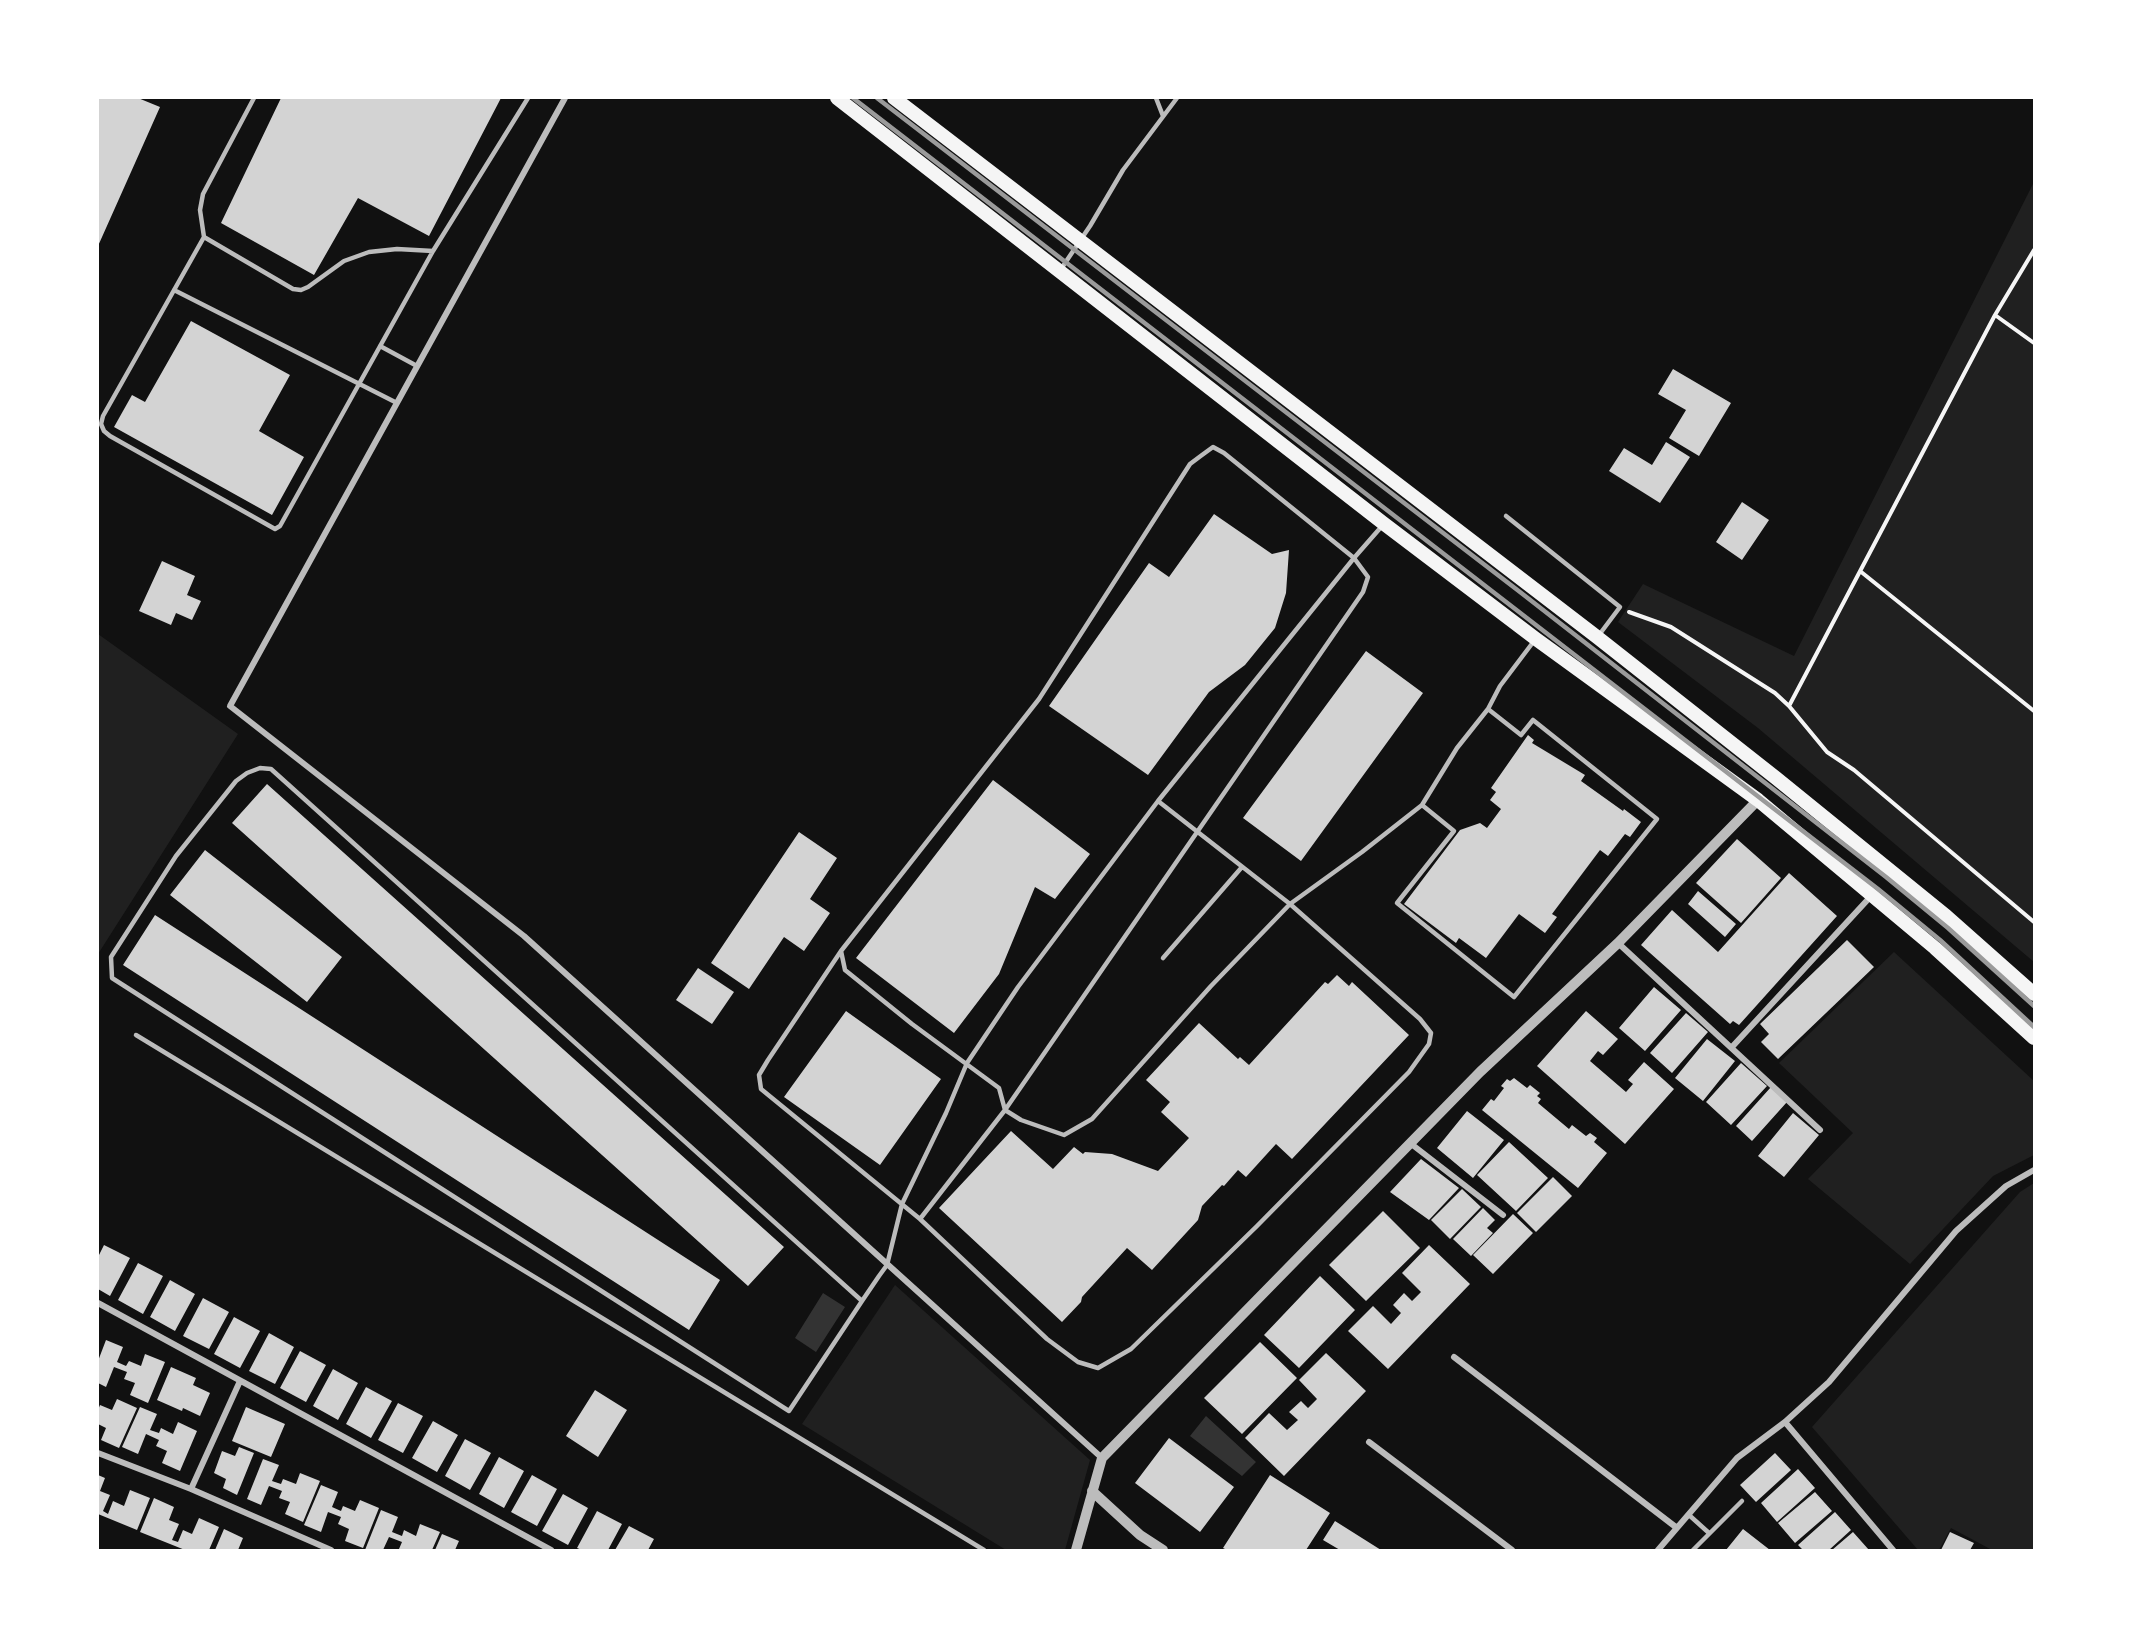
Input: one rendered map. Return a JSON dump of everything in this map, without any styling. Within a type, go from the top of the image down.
[{"type":"main road","points":[[837,98],[1383,523],[1536,639],[1758,800],[1935,948],[2034,1038]]},
{"type":"main road","points":[[894,98],[1597,637],[1891,870],[2034,994]]},
{"type":"street","points":[[565,98],[230,706],[524,936],[1102,1458]]},
{"type":"street","points":[[1076,1551],[1102,1458],[1480,1072],[1618,943],[1758,800]]},
{"type":"street","points":[[1731,1047],[1872,895]]},
{"type":"street","points":[[1618,943],[1820,1131]]},
{"type":"street","points":[[1410,1143],[1503,1215]]},
{"type":"street","points":[[1658,1551],[1737,1458],[1785,1422],[1830,1382],[1956,1231],[2006,1186],[2034,1170]]},
{"type":"street","points":[[98,1303],[551,1551]]},
{"type":"street","points":[[1454,1357],[1677,1528]]},
{"type":"street","points":[[191,1489],[240,1381]]},
{"type":"street","points":[[1785,1422],[1893,1551]]},
{"type":"street","points":[[1369,1442],[1512,1551]]},
{"type":"street","points":[[98,1453],[191,1489],[331,1551]]},
{"type":"street","points":[[1092,1491],[1140,1535],[1163,1551]]},
{"type":"lane","points":[[254,98],[203,194],[200,210],[204,237],[103,416],[101,424],[104,431],[271,529],[280,526],[434,252],[528,98]]},
{"type":"lane","points":[[1156,98],[1163,116]]},
{"type":"lane","points":[[1059,271],[1090,226],[1123,170],[1177,98]]},
{"type":"lane","points":[[204,237],[293,289],[301,290],[309,287],[344,261],[369,252],[397,249],[434,252]]},
{"type":"lane","points":[[174,290],[397,403]]},
{"type":"lane","points":[[380,346],[417,366]]},
{"type":"lane","points":[[920,1219],[1005,1110],[1198,831],[1363,592],[1368,577],[1354,558],[1224,453],[1213,447],[1190,464],[1039,699],[841,951],[759,1075],[761,1089],[920,1219],[1047,1339],[1078,1362],[1098,1368],[1131,1349],[1257,1226],[1409,1072],[1429,1044],[1431,1033],[1420,1019],[1290,904],[1198,831],[1158,801]]},
{"type":"lane","points":[[1506,516],[1620,607],[1597,637]]},
{"type":"lane","points":[[862,1301],[271,769],[260,768],[236,781],[177,856],[111,957],[112,978],[789,1411],[887,1264],[902,1204],[946,1113],[967,1063],[1018,987],[1158,801],[1383,523]]},
{"type":"lane","points":[[841,951],[845,970],[912,1024],[999,1088],[1005,1110],[1021,1120],[1064,1135],[1092,1119],[1210,986],[1290,904],[1422,805],[1457,748],[1488,709],[1500,686],[1536,639]]},
{"type":"lane","points":[[1422,805],[1454,831],[1397,903],[1514,997],[1657,819],[1533,720],[1521,735],[1488,709]]},
{"type":"lane","points":[[1163,958],[1242,867]]},
{"type":"lane","points":[[136,1035],[984,1551]]},
{"type":"lane","points":[[1693,1551],[1742,1501]]},
{"type":"lane","points":[[1689,1515],[1709,1533]]},
{"type":"path","points":[[1789,706],[1995,315],[2034,250]]},
{"type":"path","points":[[1995,315],[2034,343]]},
{"type":"path","points":[[1860,571],[2034,711]]},
{"type":"path","points":[[1620,607],[1625,611],[1671,627],[1761,683],[1789,706],[1827,752],[1854,770],[2034,922]]},
{"type":"shaded area","points":[[2034,182],[2034,962],[1758,728],[1618,622],[1643,584],[1794,656]]},
{"type":"shaded area","points":[[98,634],[238,734],[98,954]]},
{"type":"shaded area","points":[[1894,952],[2034,1081],[2034,1155],[1993,1176],[1910,1264],[1808,1179],[1853,1133],[1779,1063]]},
{"type":"shaded area","points":[[2034,1183],[2034,1550],[1992,1550],[1951,1528],[1939,1550],[1918,1550],[1812,1427],[2020,1192]]},
{"type":"shaded area","points":[[895,1285],[1090,1460],[1065,1550],[1006,1550],[802,1424]]},
{"type":"shaded area","points":[[823,1293],[845,1307],[816,1352],[795,1338]]},
{"type":"shaded area","points":[[1206,1416],[1256,1462],[1242,1476],[1190,1436]]},
{"type":"building","points":[[98,98],[138,98],[160,107],[98,246]]},
{"type":"building","points":[[281,98],[501,98],[429,236],[358,198],[314,275],[221,223]]},
{"type":"building","points":[[191,321],[290,375],[259,431],[304,457],[272,515],[114,427],[132,395],[145,402]]},
{"type":"building","points":[[1673,369],[1731,403],[1699,456],[1669,438],[1686,410],[1658,394]]},
{"type":"building","points":[[1666,442],[1690,457],[1660,503],[1609,471],[1624,448],[1652,465]]},
{"type":"building","points":[[1742,502],[1769,520],[1742,560],[1716,542]]},
{"type":"building","points":[[1214,514],[1272,554],[1289,550],[1286,593],[1275,628],[1245,665],[1209,692],[1148,775],[1049,706],[1149,563],[1169,577]]},
{"type":"building","points":[[162,561],[195,576],[187,595],[201,601],[192,620],[176,613],[171,625],[139,611]]},
{"type":"building","points":[[1366,651],[1423,693],[1301,861],[1243,818]]},
{"type":"building","points":[[1528,735],[1534,740],[1532,743],[1585,775],[1581,781],[1641,822],[1630,837],[1625,834],[1608,856],[1600,850],[1552,914],[1557,917],[1545,933],[1519,914],[1486,958],[1459,938],[1456,943],[1404,904],[1460,830],[1480,823],[1487,828],[1501,809],[1490,800],[1496,792],[1491,788]]},
{"type":"building","points":[[993,780],[1090,854],[1055,899],[1035,887],[999,974],[954,1033],[856,958]]},
{"type":"building","points":[[267,784],[784,1247],[748,1286],[232,823]]},
{"type":"building","points":[[799,832],[837,858],[810,899],[830,913],[804,951],[784,937],[749,989],[711,963]]},
{"type":"building","points":[[1737,839],[1781,878],[1741,923],[1696,883]]},
{"type":"building","points":[[205,850],[342,957],[307,1002],[170,895]]},
{"type":"building","points":[[1789,873],[1837,916],[1739,1025],[1733,1021],[1730,1024],[1641,945],[1672,910],[1718,952]]},
{"type":"building","points":[[1698,891],[1736,924],[1725,937],[1688,904]]},
{"type":"building","points":[[155,915],[720,1280],[689,1330],[123,965]]},
{"type":"building","points":[[1847,940],[1874,967],[1778,1059],[1761,1042],[1769,1034],[1760,1024]]},
{"type":"building","points":[[698,968],[734,992],[712,1024],[676,1000]]},
{"type":"building","points":[[1337,975],[1349,986],[1352,982],[1409,1035],[1292,1159],[1276,1144],[1246,1177],[1238,1170],[1202,1206],[1198,1220],[1152,1270],[1127,1248],[1062,1322],[939,1208],[1011,1131],[1053,1169],[1074,1147],[1083,1154],[1085,1152],[1112,1154],[1158,1171],[1189,1138],[1161,1112],[1170,1102],[1146,1080],[1199,1023],[1238,1059],[1240,1057],[1249,1065],[1325,982],[1328,984]]},
{"type":"building","points":[[1654,987],[1681,1010],[1645,1051],[1619,1028]]},
{"type":"building","points":[[846,1011],[941,1079],[880,1165],[784,1097]]},
{"type":"building","points":[[1586,1011],[1618,1039],[1603,1055],[1598,1051],[1590,1061],[1626,1092],[1633,1084],[1628,1080],[1644,1062],[1674,1089],[1625,1144],[1537,1066]]},
{"type":"building","points":[[1686,1013],[1708,1032],[1672,1073],[1650,1053]]},
{"type":"building","points":[[1707,1039],[1735,1061],[1703,1101],[1675,1078]]},
{"type":"building","points":[[1741,1063],[1767,1086],[1731,1125],[1706,1102]]},
{"type":"building","points":[[1514,1078],[1527,1088],[1530,1085],[1540,1093],[1537,1096],[1541,1099],[1538,1103],[1569,1129],[1572,1125],[1586,1136],[1590,1133],[1597,1138],[1594,1142],[1607,1153],[1578,1188],[1482,1110],[1491,1099],[1494,1101],[1504,1088],[1501,1086],[1507,1079],[1510,1081]]},
{"type":"building","points":[[1771,1087],[1787,1102],[1752,1141],[1736,1126]]},
{"type":"building","points":[[1467,1111],[1504,1140],[1473,1178],[1437,1148]]},
{"type":"building","points":[[1793,1113],[1819,1135],[1784,1177],[1758,1156]]},
{"type":"building","points":[[1509,1142],[1548,1178],[1516,1211],[1477,1175]]},
{"type":"building","points":[[1421,1159],[1459,1188],[1429,1220],[1390,1192]]},
{"type":"building","points":[[1553,1177],[1572,1196],[1536,1232],[1517,1213]]},
{"type":"building","points":[[1462,1189],[1481,1207],[1450,1239],[1431,1220]]},
{"type":"building","points":[[1483,1208],[1495,1220],[1487,1228],[1493,1233],[1471,1256],[1453,1239]]},
{"type":"building","points":[[1383,1211],[1420,1248],[1366,1301],[1329,1265]]},
{"type":"building","points":[[1513,1214],[1533,1233],[1493,1274],[1473,1255]]},
{"type":"building","points":[[104,1245],[130,1258],[110,1296],[98,1289],[98,1257]]},
{"type":"building","points":[[1429,1245],[1470,1284],[1388,1369],[1348,1331],[1373,1306],[1391,1324],[1401,1313],[1393,1305],[1404,1293],[1412,1301],[1421,1292],[1402,1273]]},
{"type":"building","points":[[138,1263],[163,1276],[143,1314],[118,1300]]},
{"type":"building","points":[[1320,1276],[1355,1310],[1299,1368],[1264,1335]]},
{"type":"building","points":[[170,1280],[195,1294],[175,1331],[150,1317]]},
{"type":"building","points":[[203,1298],[229,1312],[209,1349],[183,1336]]},
{"type":"building","points":[[234,1317],[260,1331],[240,1368],[214,1354]]},
{"type":"building","points":[[269,1333],[294,1347],[275,1384],[249,1371]]},
{"type":"building","points":[[106,1340],[123,1347],[117,1362],[126,1366],[129,1361],[141,1366],[145,1354],[165,1362],[148,1403],[130,1395],[135,1383],[124,1379],[127,1372],[114,1367],[106,1387],[98,1383],[98,1361]]},
{"type":"building","points":[[1260,1342],[1297,1378],[1242,1434],[1204,1398]]},
{"type":"building","points":[[300,1351],[326,1365],[306,1402],[280,1388]]},
{"type":"building","points":[[1326,1353],[1366,1391],[1284,1476],[1245,1438],[1269,1413],[1287,1430],[1298,1420],[1289,1412],[1301,1401],[1308,1408],[1317,1399],[1299,1380]]},
{"type":"building","points":[[171,1367],[196,1378],[193,1385],[210,1393],[200,1416],[157,1400]]},
{"type":"building","points":[[333,1369],[358,1383],[338,1420],[313,1406]]},
{"type":"building","points":[[366,1387],[392,1401],[371,1438],[346,1424]]},
{"type":"building","points":[[595,1390],[627,1410],[598,1457],[566,1436]]},
{"type":"building","points":[[117,1399],[137,1408],[119,1448],[101,1440],[106,1428],[98,1424],[100,1405],[112,1410]]},
{"type":"building","points":[[398,1403],[423,1416],[403,1453],[378,1440]]},
{"type":"building","points":[[140,1407],[157,1414],[150,1430],[159,1433],[161,1428],[173,1434],[178,1422],[197,1431],[180,1471],[162,1463],[167,1451],[156,1446],[159,1440],[146,1434],[138,1454],[122,1447]]},
{"type":"building","points":[[246,1407],[285,1424],[271,1457],[232,1441]]},
{"type":"building","points":[[433,1421],[458,1435],[437,1472],[412,1458]]},
{"type":"building","points":[[1169,1438],[1234,1487],[1200,1532],[1135,1483]]},
{"type":"building","points":[[465,1439],[491,1453],[470,1490],[445,1476]]},
{"type":"building","points":[[239,1447],[254,1453],[237,1495],[223,1488],[226,1479],[214,1473],[222,1451],[235,1456]]},
{"type":"building","points":[[1775,1453],[1791,1470],[1756,1502],[1740,1485]]},
{"type":"building","points":[[499,1457],[524,1471],[504,1508],[479,1494]]},
{"type":"building","points":[[263,1459],[279,1465],[272,1481],[281,1484],[283,1479],[296,1484],[300,1473],[320,1481],[303,1522],[285,1514],[290,1502],[279,1498],[282,1491],[269,1486],[261,1505],[247,1499]]},
{"type":"building","points":[[1798,1469],[1815,1488],[1777,1522],[1761,1503]]},
{"type":"building","points":[[98,1475],[105,1478],[100,1491],[110,1495],[103,1511],[108,1514],[113,1501],[124,1506],[130,1490],[150,1498],[137,1530],[98,1514]]},
{"type":"building","points":[[532,1475],[557,1489],[537,1526],[511,1512]]},
{"type":"building","points":[[1270,1475],[1330,1513],[1306,1550],[1227,1550],[1223,1548]]},
{"type":"building","points":[[321,1485],[338,1492],[332,1507],[341,1511],[343,1506],[355,1511],[360,1500],[379,1508],[363,1548],[345,1541],[349,1529],[338,1524],[341,1517],[328,1512],[321,1532],[304,1525]]},
{"type":"building","points":[[1815,1492],[1832,1511],[1795,1543],[1778,1523]]},
{"type":"building","points":[[563,1494],[588,1508],[568,1545],[542,1531]]},
{"type":"building","points":[[154,1498],[174,1507],[169,1520],[179,1524],[172,1540],[178,1542],[183,1530],[192,1534],[199,1518],[219,1527],[209,1550],[185,1550],[140,1532]]},
{"type":"building","points":[[381,1510],[398,1517],[392,1532],[402,1536],[404,1530],[416,1536],[420,1524],[440,1532],[432,1550],[399,1549],[402,1542],[389,1537],[383,1550],[365,1550]]},
{"type":"building","points":[[597,1511],[622,1524],[608,1550],[577,1548]]},
{"type":"building","points":[[1835,1512],[1851,1530],[1829,1550],[1803,1550],[1798,1545]]},
{"type":"building","points":[[1335,1521],[1381,1550],[1340,1550],[1323,1540]]},
{"type":"building","points":[[629,1526],[654,1539],[648,1550],[615,1550]]},
{"type":"building","points":[[224,1529],[243,1538],[238,1550],[215,1550]]},
{"type":"building","points":[[1743,1529],[1770,1550],[1726,1550]]},
{"type":"building","points":[[1853,1532],[1869,1550],[1832,1550]]},
{"type":"building","points":[[1950,1532],[1974,1543],[1970,1550],[1941,1550]]},
{"type":"building","points":[[442,1534],[459,1541],[455,1550],[435,1550]]},
{"type":"railway","points":[[853,98],[1878,889],[1940,940],[2034,1027]]},
{"type":"railway","points":[[877,98],[1520,592],[1886,877],[1948,928],[2034,1006]]}]
